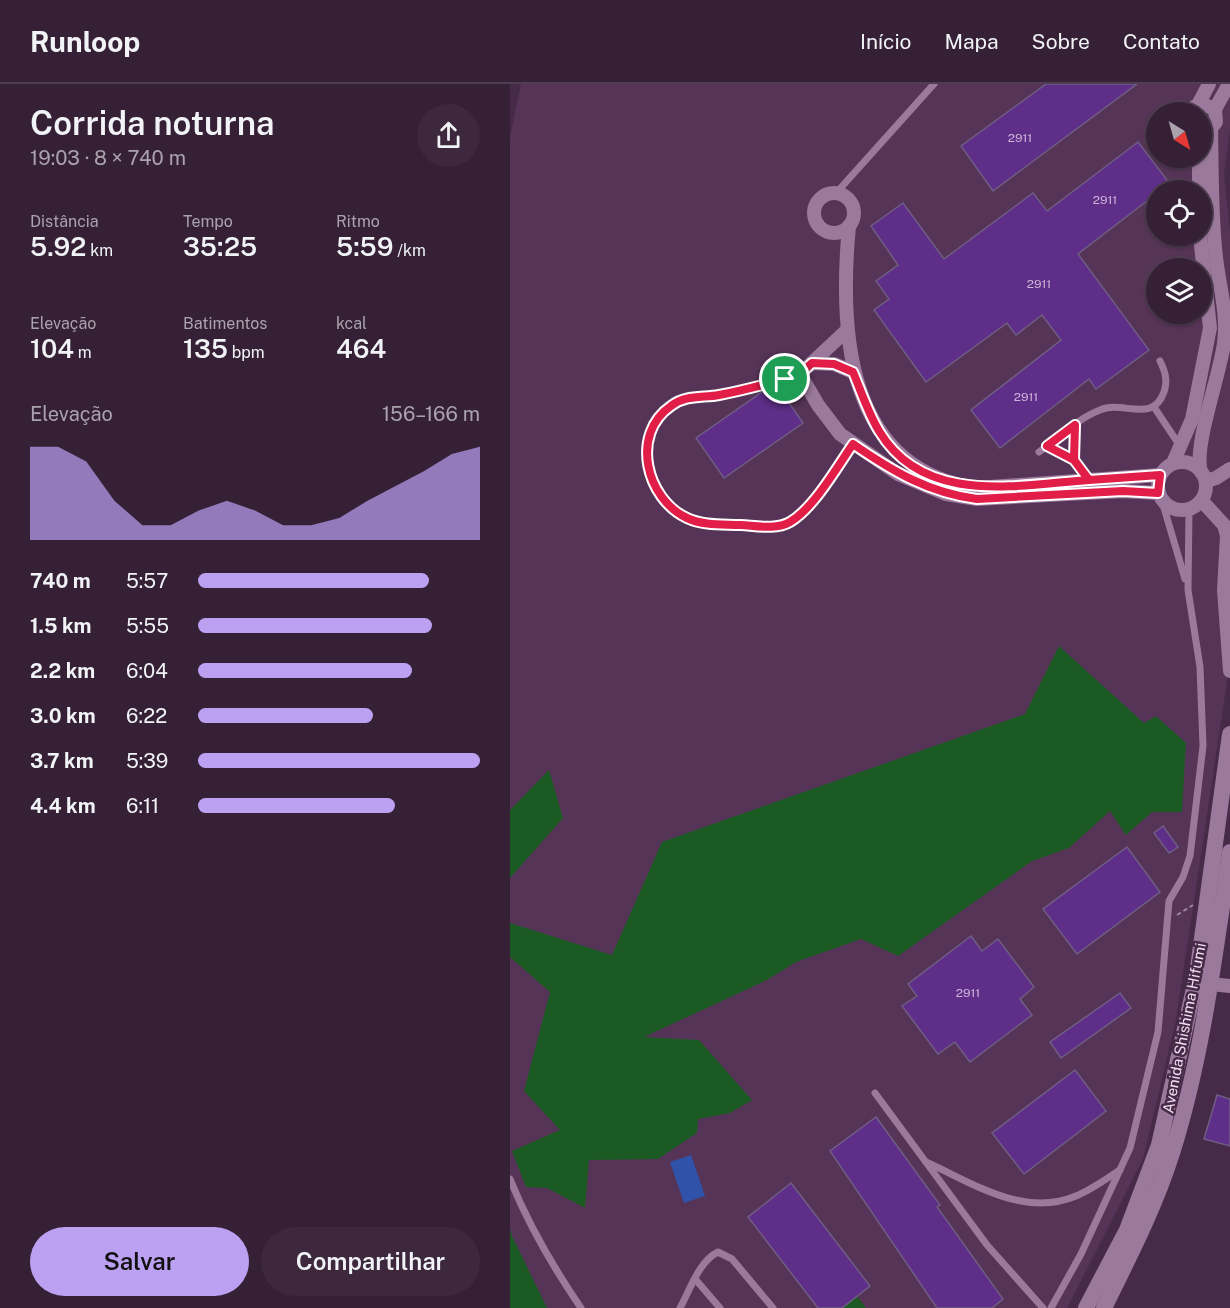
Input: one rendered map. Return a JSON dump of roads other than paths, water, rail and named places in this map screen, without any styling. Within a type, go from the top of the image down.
[{"type":"street","points":[[1199,102],[1209,84]]},
{"type":"street","points":[[1212,122],[1217,117],[1215,109],[1229,84]]},
{"type":"street","points":[[1209,168],[1216,258],[1226,318],[1220,369],[1200,446],[1198,463],[1203,476],[1202,501],[1224,525],[1227,536],[1225,597],[1230,671]]},
{"type":"street","points":[[847,252],[831,233],[818,226],[813,213],[814,206],[823,195],[837,192],[848,198],[854,209],[849,226],[847,252],[847,330],[853,372],[878,429],[890,447],[908,462],[948,482],[976,488],[1160,475],[1173,464],[1182,448],[1201,383],[1210,328],[1201,246]]},
{"type":"street","points":[[831,233],[838,233],[849,226]]},
{"type":"street","points":[[847,330],[800,374],[830,422],[853,444],[898,474],[946,494],[977,499],[1123,491],[1160,497],[1173,509],[1189,510],[1202,501]]},
{"type":"street","points":[[812,363],[834,364],[853,372]]},
{"type":"street","points":[[1173,464],[1189,463],[1203,476],[1225,474],[1230,469]]},
{"type":"street","points":[[1160,475],[1160,497]]},
{"type":"street","name":"Avenida Shishima Hifumi","points":[[1086,1308],[1126,1230],[1159,1145],[1197,975],[1230,734]]},
{"type":"street","name":"Avenida Shishima Hifumi","points":[[1104,1308],[1140,1234],[1172,1154],[1211,984],[1230,852]]},
{"type":"street","points":[[1211,984],[1230,986]]},
{"type":"lane","points":[[837,192],[933,84]]},
{"type":"lane","points":[[1039,452],[1075,425],[1104,408],[1140,411],[1154,407],[1166,388],[1164,370],[1160,361]]},
{"type":"lane","points":[[800,374],[718,395],[685,398],[662,413],[650,432],[647,447],[656,490],[675,511],[698,522],[780,526],[791,521],[809,504],[853,444]]},
{"type":"lane","points":[[1154,407],[1182,448]]},
{"type":"lane","points":[[1074,460],[1075,425]]},
{"type":"lane","points":[[1047,446],[1074,460],[1089,480]]},
{"type":"lane","points":[[1051,1308],[1081,1254],[1130,1148],[1158,1032],[1169,901],[1183,877],[1190,856],[1202,768],[1200,667],[1188,590],[1160,497]]},
{"type":"lane","points":[[1188,590],[1189,510]]},
{"type":"lane","points":[[875,1093],[987,1245],[1043,1308]]},
{"type":"lane","points":[[926,1162],[1003,1197],[1024,1204],[1041,1204],[1076,1196],[1120,1170]]},
{"type":"lane","points":[[510,1179],[525,1216],[543,1249],[581,1308]]},
{"type":"lane","points":[[680,1308],[709,1256],[718,1252],[725,1254],[773,1308]]},
{"type":"lane","points":[[696,1280],[720,1308]]},
{"type":"water","points":[[691,1155],[705,1196],[684,1203],[670,1162]]}]
